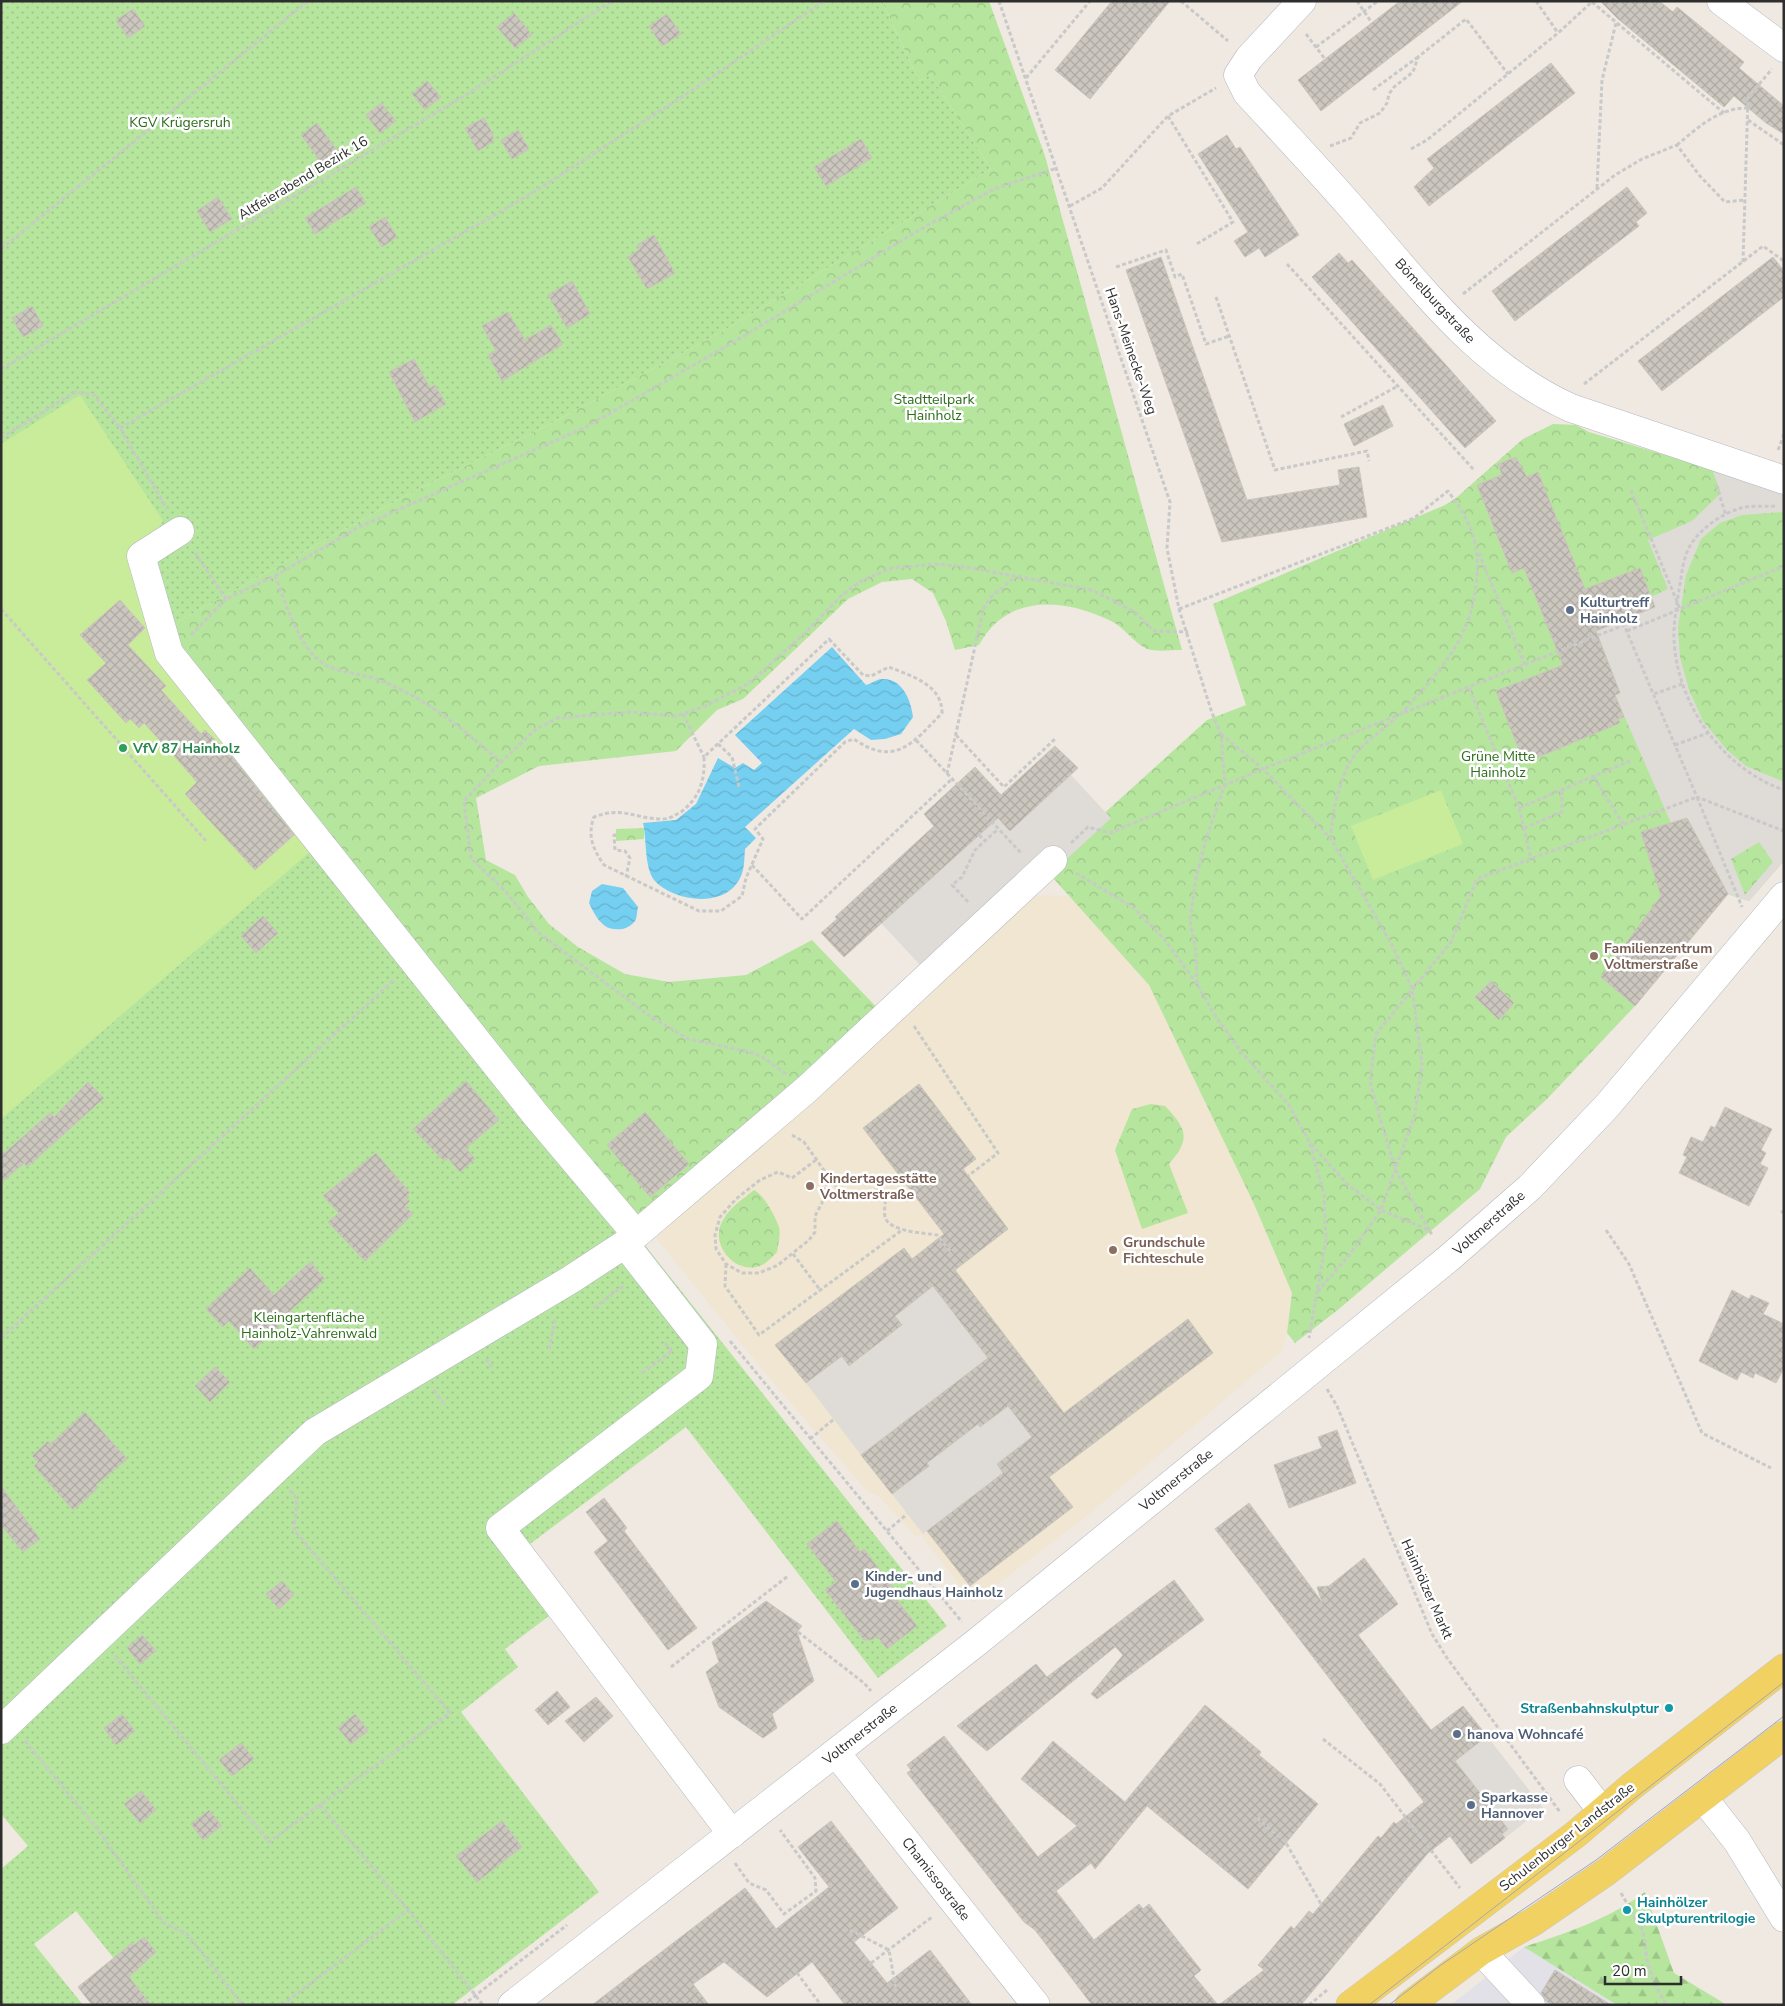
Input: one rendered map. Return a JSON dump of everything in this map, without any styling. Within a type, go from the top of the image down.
[{"type":"main road","name":"Schulenburger Landstraße","points":[[1350,2005],[1576,1834],[1602,1811],[1784,1668]]},
{"type":"main road","points":[[1409,2005],[1481,1951],[1533,1922],[1606,1872],[1784,1734]]},
{"type":"street","points":[[1243,66],[1302,1]]},
{"type":"street","points":[[1721,1],[1780,47]]},
{"type":"street","name":"Bömelburgstraße","points":[[1243,66],[1247,93],[1440,311],[1487,356],[1549,398],[1782,493]]},
{"type":"street","points":[[180,531],[141,556],[169,653],[536,1114],[631,1239],[703,1344],[699,1376],[500,1528],[726,1839]]},
{"type":"street","points":[[6,1726],[315,1432],[570,1280],[631,1239],[806,1089],[1046,866]]},
{"type":"street","name":"Voltmerstraße","points":[[519,2003],[977,1642],[1449,1258],[1530,1187],[1607,1106],[1784,896]]},
{"type":"street","name":"Chamissostraße","points":[[836,1753],[1036,2005]]},
{"type":"street","points":[[1578,1780],[1602,1811]]},
{"type":"street","points":[[1703,1798],[1737,1841],[1784,1918]]},
{"type":"street","points":[[1481,1951],[1531,2005]]},
{"type":"path","points":[[1,249],[308,1]]},
{"type":"path","name":"Altfeierabend Bezirk 16","points":[[1,369],[462,97],[612,1]]},
{"type":"path","points":[[120,428],[526,197],[688,93],[824,1]]},
{"type":"path","name":"Hans-Meinecke-Weg","points":[[999,1],[1170,502],[1167,548],[1179,609],[1188,632],[1212,713],[1221,734]]},
{"type":"path","points":[[1026,79],[1090,1]]},
{"type":"path","points":[[1070,206],[1102,188],[1168,116],[1243,66],[1181,1]]},
{"type":"path","points":[[1356,1],[1372,23]]},
{"type":"path","points":[[1316,47],[1378,1]]},
{"type":"path","points":[[1536,1],[1558,33]]},
{"type":"path","points":[[1411,149],[1427,140],[1558,33],[1592,2],[1724,113]]},
{"type":"path","points":[[1373,90],[1466,19],[1508,74]]},
{"type":"path","points":[[1597,189],[1602,80],[1616,23]]},
{"type":"path","points":[[1743,262],[1748,97],[1780,47]]},
{"type":"path","points":[[1310,162],[1325,149],[1350,138],[1360,123],[1380,113],[1388,103],[1389,94],[1394,87],[1414,72],[1418,57]]},
{"type":"path","points":[[1440,311],[1615,175],[1642,159],[1677,145],[1698,128],[1724,113],[1737,108],[1748,108]]},
{"type":"path","points":[[1168,116],[1233,222],[1195,245]]},
{"type":"path","points":[[1747,120],[1784,145]]},
{"type":"path","points":[[1677,145],[1698,175],[1725,202],[1745,200]]},
{"type":"path","points":[[169,653],[191,635],[226,599],[275,576],[359,527],[586,427],[737,340],[926,226],[994,189],[1057,168]]},
{"type":"path","points":[[1571,408],[1578,388],[1763,246],[1784,261]]},
{"type":"path","points":[[1116,267],[1166,250],[1175,277],[1182,274],[1206,344],[1229,336]]},
{"type":"path","points":[[1287,264],[1474,470]]},
{"type":"path","points":[[1216,297],[1275,470],[1367,451],[1369,461]]},
{"type":"path","points":[[1340,417],[1398,386]]},
{"type":"path","points":[[1,438],[75,392],[94,395],[120,428],[180,531],[226,599]]},
{"type":"path","points":[[1631,490],[1680,609]]},
{"type":"path","points":[[1179,609],[1414,518],[1448,491],[1464,512],[1525,665]]},
{"type":"path","points":[[1782,493],[1742,508],[1704,529],[1692,541],[1684,561],[1674,612],[1674,650],[1682,684],[1708,733],[1739,766],[1765,784],[1784,790]]},
{"type":"path","points":[[1331,839],[1331,822],[1340,784],[1356,752],[1400,715],[1449,658],[1467,628],[1476,597],[1478,550]]},
{"type":"path","points":[[806,1089],[761,1056],[688,1039],[647,1014],[540,933],[506,892],[471,858],[464,801],[536,729],[558,718],[630,712],[676,716],[748,684],[805,633],[841,596],[861,581],[892,568],[937,564],[1092,590],[1135,612],[1154,631],[1188,632]]},
{"type":"path","points":[[1627,632],[1784,566]]},
{"type":"path","points":[[275,576],[304,645],[324,664],[381,680],[412,696],[461,728],[501,762]]},
{"type":"path","points":[[947,774],[983,610],[991,597],[1016,576]]},
{"type":"path","points":[[1,609],[207,842]]},
{"type":"path","points":[[1046,866],[1088,827],[1110,833],[1225,784],[1624,625],[1742,908]]},
{"type":"path","points":[[683,714],[704,757],[704,774],[701,788],[694,802],[674,816],[664,819],[612,811],[594,817],[589,832],[596,854],[604,865],[699,912],[711,912],[721,911],[742,896],[763,839],[755,829],[845,742],[854,740],[872,750],[884,752],[910,745],[942,713],[937,694],[922,681],[889,667],[871,676],[864,675],[829,639],[704,757]]},
{"type":"path","points":[[1654,694],[1682,684]]},
{"type":"path","points":[[1469,688],[1519,808],[1531,859]]},
{"type":"path","points":[[1675,746],[1708,733]]},
{"type":"path","points":[[955,734],[1004,787],[1056,738]]},
{"type":"path","points":[[1221,734],[1263,769],[1331,839],[1393,947],[1412,988],[1422,1064],[1416,1114],[1381,1210],[1350,1254],[1317,1292]]},
{"type":"path","points":[[1197,984],[1196,952],[1190,920],[1196,878],[1206,839],[1225,784],[1221,734]]},
{"type":"path","points":[[916,740],[998,829],[1046,866],[1134,908],[1164,939],[1197,984],[1216,1017],[1243,1054],[1289,1104],[1309,1141],[1324,1194],[1326,1240],[1308,1341],[1313,1368]]},
{"type":"path","points":[[718,744],[732,757],[739,786]]},
{"type":"path","points":[[1519,808],[1632,760]]},
{"type":"path","points":[[1594,777],[1624,824]]},
{"type":"path","points":[[752,865],[802,919],[952,779]]},
{"type":"path","points":[[1524,828],[1562,812],[1562,790]]},
{"type":"path","points":[[1449,1258],[1429,1230],[1396,1171],[1370,1082],[1376,1034],[1451,942],[1477,879],[1697,797],[1784,831]]},
{"type":"path","points":[[986,922],[952,885],[962,877],[975,850],[998,829]]},
{"type":"path","points":[[616,835],[614,835],[614,850],[625,852],[630,858],[626,877]]},
{"type":"path","points":[[979,835],[985,841]]},
{"type":"path","points":[[1,1338],[415,961]]},
{"type":"path","points":[[899,1003],[998,1153],[968,1176]]},
{"type":"path","points":[[786,1132],[804,1142],[842,1192],[853,1195],[884,1189],[887,1198],[885,1218],[889,1224],[902,1230],[937,1235],[950,1252]]},
{"type":"path","points":[[1309,1141],[1347,1184],[1381,1210],[1429,1230]]},
{"type":"path","points":[[816,1160],[792,1178],[778,1172],[772,1173],[760,1180],[736,1199],[720,1217],[715,1235],[716,1249],[726,1264],[742,1274],[759,1273],[778,1265],[794,1254],[810,1240],[815,1232],[815,1216],[822,1203],[828,1176]]},
{"type":"path","points":[[726,1264],[725,1286],[759,1335],[902,1230]]},
{"type":"path","points":[[1606,1230],[1629,1264],[1702,1433],[1771,1468]]},
{"type":"path","points":[[794,1254],[820,1290]]},
{"type":"path","points":[[594,1308],[623,1286]]},
{"type":"path","points":[[726,1335],[977,1642]]},
{"type":"path","name":"Hainhölzer Markt","points":[[1313,1368],[1337,1406],[1432,1634],[1447,1658],[1576,1834]]},
{"type":"path","points":[[810,1438],[834,1419]]},
{"type":"path","points":[[100,1638],[269,1842],[450,1713],[294,1530],[297,1499],[272,1471]]},
{"type":"path","points":[[887,1531],[907,1514]]},
{"type":"path","points":[[671,1666],[788,1576]]},
{"type":"path","points":[[798,1632],[864,1683],[872,1693]]},
{"type":"path","points":[[6,1726],[94,1826],[164,1923],[187,1934],[243,2005]]},
{"type":"path","points":[[1323,1739],[1380,1784],[1460,1888]]},
{"type":"path","points":[[320,1805],[408,1910],[483,2005]]},
{"type":"path","points":[[726,1839],[749,1883],[766,1890],[784,1914],[816,1891],[815,1878],[764,1809]]},
{"type":"path","points":[[1257,1818],[1286,1843],[1321,1904]]},
{"type":"path","points":[[810,1872],[815,1869]]},
{"type":"path","points":[[1606,1872],[1629,1904],[1643,1931],[1647,1960],[1654,1982],[1666,2005]]},
{"type":"path","points":[[871,1963],[954,1901]]},
{"type":"path","points":[[796,1906],[799,1911]]},
{"type":"path","points":[[282,2005],[408,1910]]},
{"type":"path","points":[[850,1930],[889,1950]]},
{"type":"path","points":[[889,1950],[896,1990]]},
{"type":"path","points":[[797,1973],[820,2005]]},
{"type":"shaded area","points":[[1713,472],[1784,491],[1784,512],[1742,515],[1720,523],[1701,539],[1686,575],[1678,627],[1680,657],[1689,690],[1703,721],[1727,750],[1746,766],[1784,782],[1784,861],[1749,901],[1728,894],[1687,818],[1671,823],[1615,695],[1620,692],[1591,618],[1623,620],[1655,607],[1651,597],[1668,589],[1648,540],[1692,521],[1721,493]],"holes":[[[1759,842],[1773,862],[1745,895],[1731,859]]]},
{"type":"shaded area","points":[[1071,775],[1111,818],[935,981],[881,923],[998,818]]},
{"type":"shaded area","name":"Grundschule Fichteschule","points":[[1029,895],[1069,896],[1149,985],[1254,1204],[1292,1293],[1287,1333],[1281,1352],[1088,1515],[973,1603],[921,1535],[916,1537],[879,1496],[868,1492],[776,1386],[656,1238]],"holes":[[[903,1248],[924,1274],[796,1371],[776,1345]]]},
{"type":"shaded area","points":[[931,1284],[988,1358],[861,1455],[806,1383],[832,1364],[838,1351],[850,1366],[902,1326],[895,1316]]},
{"type":"shaded area","points":[[1006,1403],[1032,1437],[997,1464],[1003,1473],[923,1534],[892,1494],[929,1466],[927,1463],[978,1424],[980,1427],[993,1417]]},
{"type":"shaded area","points":[[1487,1736],[1543,1808],[1505,1838],[1449,1765]]},
{"type":"shaded area","points":[[1524,1947],[1617,2005],[1451,2005]]},
{"type":"green space","name":"Kleingartenfläche Hainholz-Vahrenwald","points":[[1,1],[882,1],[919,81],[930,75],[991,169],[718,334],[548,425],[405,496],[179,621],[169,653],[636,1234],[947,1626],[878,1678],[686,1427],[510,1559],[549,1616],[505,1649],[518,1667],[461,1712],[599,1892],[452,2005],[151,2005],[76,1911],[34,1944],[83,2005],[1,2005],[1,1869],[28,1846],[1,1814]]},
{"type":"green space","name":"Stadtteilpark Hainholz","points":[[882,1],[989,1],[1045,156],[1182,650],[1159,651],[1147,649],[1111,621],[1093,613],[1056,605],[1038,605],[1021,608],[1005,616],[991,628],[979,645],[955,650],[946,621],[933,593],[912,579],[882,582],[848,599],[743,699],[717,710],[676,751],[539,766],[476,798],[486,860],[515,875],[528,897],[549,924],[578,947],[625,974],[669,982],[746,975],[812,940],[885,1016],[636,1234],[169,653],[179,621],[405,496],[548,425],[718,334],[991,169],[930,75],[919,81]]},
{"type":"green space","name":"VfV 87 Hainholz","points":[[80,395],[163,521],[141,556],[169,653],[319,844],[1,1119],[1,444]]},
{"type":"green space","name":"Grüne Mitte Hainholz","points":[[1553,424],[1576,425],[1589,432],[1784,491],[1784,861],[1749,901],[1727,894],[1635,1006],[1547,1099],[1506,1137],[1480,1189],[1339,1309],[1295,1343],[1287,1333],[1292,1293],[1254,1204],[1149,985],[1044,868],[1207,720],[1246,705],[1213,604],[1445,505],[1456,498],[1523,439]]},
{"type":"green space","points":[[1441,790],[1463,844],[1373,880],[1351,826]]},
{"type":"green space","points":[[644,828],[644,839],[616,841],[616,829]]},
{"type":"green space","points":[[1151,1104],[1165,1106],[1182,1128],[1184,1134],[1181,1148],[1169,1164],[1188,1213],[1142,1229],[1115,1150],[1132,1109]]},
{"type":"green space","points":[[754,1190],[762,1196],[769,1206],[780,1233],[777,1252],[764,1264],[752,1267],[743,1266],[727,1256],[719,1239],[719,1229],[729,1211]]},
{"type":"green space","points":[[1645,1892],[1674,1973],[1727,2005],[1617,2005],[1524,1947],[1572,1931],[1602,1918]]},
{"type":"water","points":[[832,647],[866,685],[882,679],[895,682],[901,686],[908,698],[913,717],[901,734],[885,739],[871,740],[854,729],[745,827],[756,838],[745,849],[744,867],[741,875],[737,883],[729,891],[708,899],[696,899],[672,893],[662,887],[654,880],[651,874],[647,860],[643,823],[676,820],[696,804],[718,758],[735,768],[743,763],[754,770],[762,763],[735,735]]},
{"type":"water","points":[[602,884],[623,888],[638,907],[636,919],[630,926],[622,929],[613,929],[602,924],[597,918],[589,903],[592,891]]},
{"type":"building","points":[[1112,1],[1170,1],[1090,99],[1055,70]]},
{"type":"building","points":[[1400,1],[1463,1],[1321,111],[1298,80]]},
{"type":"building","points":[[1600,1],[1659,1],[1673,12],[1677,7],[1744,62],[1739,68],[1784,106],[1784,134],[1766,123],[1734,96],[1724,107],[1617,18]]},
{"type":"building","points":[[133,9],[145,26],[128,38],[116,20]]},
{"type":"building","points":[[514,13],[532,35],[515,48],[497,27]]},
{"type":"building","points":[[667,14],[681,34],[662,46],[649,26]]},
{"type":"building","points":[[1551,63],[1575,93],[1429,206],[1414,187],[1434,168],[1427,159]]},
{"type":"building","points":[[427,81],[441,97],[425,110],[412,94]]},
{"type":"building","points":[[381,103],[396,121],[380,133],[366,115]]},
{"type":"building","points":[[484,118],[493,134],[493,142],[478,151],[465,128]]},
{"type":"building","points":[[317,123],[342,157],[326,169],[301,135]]},
{"type":"building","points":[[518,130],[529,149],[512,159],[501,140]]},
{"type":"building","points":[[1227,135],[1236,149],[1240,147],[1299,235],[1265,257],[1259,248],[1245,257],[1234,241],[1248,232],[1198,154]]},
{"type":"building","points":[[861,139],[872,158],[826,186],[814,167]]},
{"type":"building","points":[[356,187],[366,203],[315,234],[305,218]]},
{"type":"building","points":[[1627,187],[1647,213],[1636,222],[1639,226],[1515,321],[1492,291]]},
{"type":"building","points":[[218,197],[232,219],[210,232],[197,211]]},
{"type":"building","points":[[385,217],[397,237],[382,247],[369,227]]},
{"type":"building","points":[[654,235],[675,273],[647,289],[628,257],[640,249],[637,245]]},
{"type":"building","points":[[1339,253],[1348,263],[1352,260],[1496,421],[1465,448],[1312,277]]},
{"type":"building","points":[[1161,257],[1247,500],[1340,485],[1338,470],[1359,467],[1367,517],[1222,542],[1126,270]]},
{"type":"building","points":[[1773,257],[1784,271],[1784,297],[1662,391],[1638,361]]},
{"type":"building","points":[[572,281],[590,314],[567,328],[548,295]]},
{"type":"building","points":[[32,306],[43,326],[23,337],[12,318]]},
{"type":"building","points":[[508,312],[525,340],[551,325],[563,344],[502,381],[488,355],[496,351],[482,326]]},
{"type":"building","points":[[414,359],[430,388],[435,385],[446,404],[415,422],[389,372]]},
{"type":"building","points":[[1383,405],[1393,426],[1354,446],[1344,424]]},
{"type":"building","points":[[1516,457],[1527,477],[1538,472],[1585,589],[1640,568],[1655,607],[1596,631],[1620,693],[1615,695],[1624,717],[1618,719],[1620,723],[1524,763],[1496,691],[1563,665],[1524,568],[1512,573],[1477,485],[1502,475],[1498,464]]},
{"type":"building","points":[[120,600],[145,628],[128,645],[166,686],[161,690],[201,734],[205,730],[229,753],[294,835],[255,870],[185,794],[197,782],[176,758],[144,723],[139,728],[130,719],[126,723],[87,680],[106,663],[80,635]]},
{"type":"building","points":[[1055,746],[1078,768],[1010,831],[998,818],[844,957],[821,933],[837,919],[835,917],[934,826],[924,814],[975,767],[1001,795]]},
{"type":"building","points":[[1687,818],[1728,894],[1635,1006],[1601,977],[1661,896],[1641,832]]},
{"type":"building","points":[[263,916],[278,933],[256,953],[241,936]]},
{"type":"building","points":[[1491,981],[1514,1003],[1499,1020],[1475,997]]},
{"type":"building","points":[[466,1081],[499,1120],[466,1148],[475,1159],[460,1172],[448,1158],[444,1161],[413,1129]]},
{"type":"building","points":[[88,1082],[104,1098],[27,1167],[24,1163],[1,1183],[1,1156],[50,1113],[54,1117]]},
{"type":"building","points":[[919,1084],[976,1159],[963,1169],[1008,1229],[955,1270],[1064,1413],[1188,1319],[1213,1353],[1049,1477],[1073,1507],[970,1586],[927,1531],[1003,1473],[997,1464],[1032,1437],[1008,1406],[980,1427],[978,1424],[927,1463],[929,1466],[892,1494],[861,1455],[988,1358],[933,1286],[895,1316],[902,1325],[849,1366],[842,1356],[806,1383],[775,1345],[904,1248],[912,1259],[944,1234],[863,1128]]},
{"type":"building","points":[[1725,1107],[1772,1129],[1761,1150],[1766,1153],[1760,1164],[1768,1168],[1749,1206],[1679,1173],[1687,1157],[1683,1155],[1691,1137],[1703,1142],[1711,1126],[1715,1128]]},
{"type":"building","points":[[645,1112],[689,1164],[650,1197],[607,1145]]},
{"type":"building","points":[[376,1153],[410,1193],[406,1197],[410,1201],[405,1206],[413,1214],[365,1261],[328,1222],[339,1213],[323,1196]]},
{"type":"building","points":[[310,1262],[325,1279],[288,1313],[290,1316],[254,1349],[229,1321],[223,1327],[206,1309],[250,1268],[274,1295]]},
{"type":"building","points":[[1732,1290],[1749,1299],[1751,1295],[1769,1303],[1763,1314],[1784,1324],[1784,1368],[1776,1383],[1755,1373],[1753,1378],[1741,1372],[1737,1380],[1699,1361]]},
{"type":"building","points":[[215,1367],[230,1382],[210,1402],[195,1386]]},
{"type":"building","points":[[85,1412],[127,1459],[96,1485],[98,1488],[73,1510],[34,1466],[38,1462],[32,1456],[48,1441],[51,1444]]},
{"type":"building","points":[[1337,1430],[1356,1483],[1289,1508],[1274,1465],[1322,1448],[1318,1437]]},
{"type":"building","points":[[1,1486],[40,1539],[23,1552],[1,1525]]},
{"type":"building","points":[[604,1498],[627,1528],[624,1531],[697,1628],[668,1650],[594,1552],[608,1541],[586,1512]]},
{"type":"building","points":[[1249,1503],[1322,1602],[1317,1587],[1329,1586],[1364,1558],[1398,1604],[1358,1635],[1431,1730],[1463,1706],[1487,1736],[1455,1761],[1508,1829],[1502,1834],[1505,1838],[1471,1864],[1450,1836],[1428,1853],[1301,2005],[1219,2005],[1264,1970],[1258,1965],[1291,1926],[1294,1929],[1309,1911],[1313,1914],[1378,1836],[1381,1838],[1394,1822],[1396,1824],[1424,1802],[1215,1529]]},
{"type":"building","name":"Kinder- und Jugendhaus Hainholz","points":[[837,1521],[860,1552],[864,1549],[897,1593],[894,1596],[917,1626],[887,1649],[877,1636],[872,1640],[864,1640],[825,1590],[836,1582],[807,1544]]},
{"type":"building","points":[[1174,1580],[1204,1620],[1097,1699],[1091,1694],[1123,1655],[1111,1642],[1115,1647],[987,1751],[957,1726],[1036,1664],[1047,1677]]},
{"type":"building","points":[[282,1581],[294,1595],[279,1609],[266,1594]]},
{"type":"building","points":[[766,1601],[802,1626],[797,1632],[814,1681],[772,1714],[777,1728],[763,1738],[719,1707],[706,1672],[719,1662],[712,1642]]},
{"type":"building","points":[[142,1635],[156,1651],[140,1664],[127,1648]]},
{"type":"building","points":[[557,1691],[570,1707],[548,1725],[535,1710]]},
{"type":"building","points":[[596,1697],[613,1716],[584,1742],[565,1721]]},
{"type":"building","points":[[1205,1705],[1261,1752],[1259,1755],[1318,1804],[1248,1889],[1147,1806],[1095,1869],[1091,1863],[1056,1891],[1094,1940],[1139,1904],[1143,1909],[1149,1904],[1201,1970],[1194,1976],[1218,2005],[1092,2005],[1035,1930],[1024,1922],[907,1773],[911,1770],[907,1765],[944,1736],[1038,1857],[1077,1826],[1021,1779],[1053,1741],[1125,1802]]},
{"type":"building","points":[[122,1714],[135,1731],[116,1745],[104,1728]]},
{"type":"building","points":[[355,1714],[368,1731],[351,1744],[338,1728]]},
{"type":"building","points":[[241,1743],[254,1759],[232,1776],[219,1760]]},
{"type":"building","points":[[141,1791],[156,1810],[140,1823],[124,1804]]},
{"type":"building","points":[[209,1810],[222,1826],[203,1840],[191,1824]]},
{"type":"building","points":[[502,1821],[522,1847],[477,1882],[456,1856]]},
{"type":"building","points":[[831,1821],[898,1908],[854,1942],[887,1983],[930,1950],[972,2005],[845,2005],[812,1962],[767,1997],[724,1962],[693,1984],[709,2005],[592,2005],[745,1888],[776,1929],[829,1887],[798,1847]]},
{"type":"building","points":[[144,1937],[156,1952],[129,1977],[151,2005],[92,2005],[78,1987],[132,1943],[134,1945]]},
{"type":"building","points":[[1555,1970],[1611,2005],[1552,2005],[1546,2001],[1541,1993]]},
{"type":"tram line","points":[[1369,2005],[1784,1682]]},
{"type":"tram line","points":[[1389,2005],[1441,1965],[1596,1860],[1784,1716]]},
{"type":"place","name":"Kulturtreff Hainholz","points":[[1570,610]]},
{"type":"place","name":"VfV 87 Hainholz","points":[[123,748]]},
{"type":"place","name":"Familienzentrum Voltmerstraße","points":[[1594,956]]},
{"type":"place","name":"Kindertagesstätte Voltmerstraße","points":[[810,1186]]},
{"type":"place","name":"Grundschule Fichteschule","points":[[1113,1250]]},
{"type":"place","name":"Kinder- und Jugendhaus Hainholz","points":[[855,1584]]},
{"type":"place","name":"Straßenbahnskulptur","points":[[1669,1708]]},
{"type":"place","name":"hanova Wohncafé","points":[[1457,1734]]},
{"type":"place","name":"Sparkasse Hannover","points":[[1471,1805]]},
{"type":"place","name":"Hainhölzer Skulpturentrilogie","points":[[1627,1910]]},
{"type":"park label","name":"KGV Krügersruh","points":[[180,122]]}]
